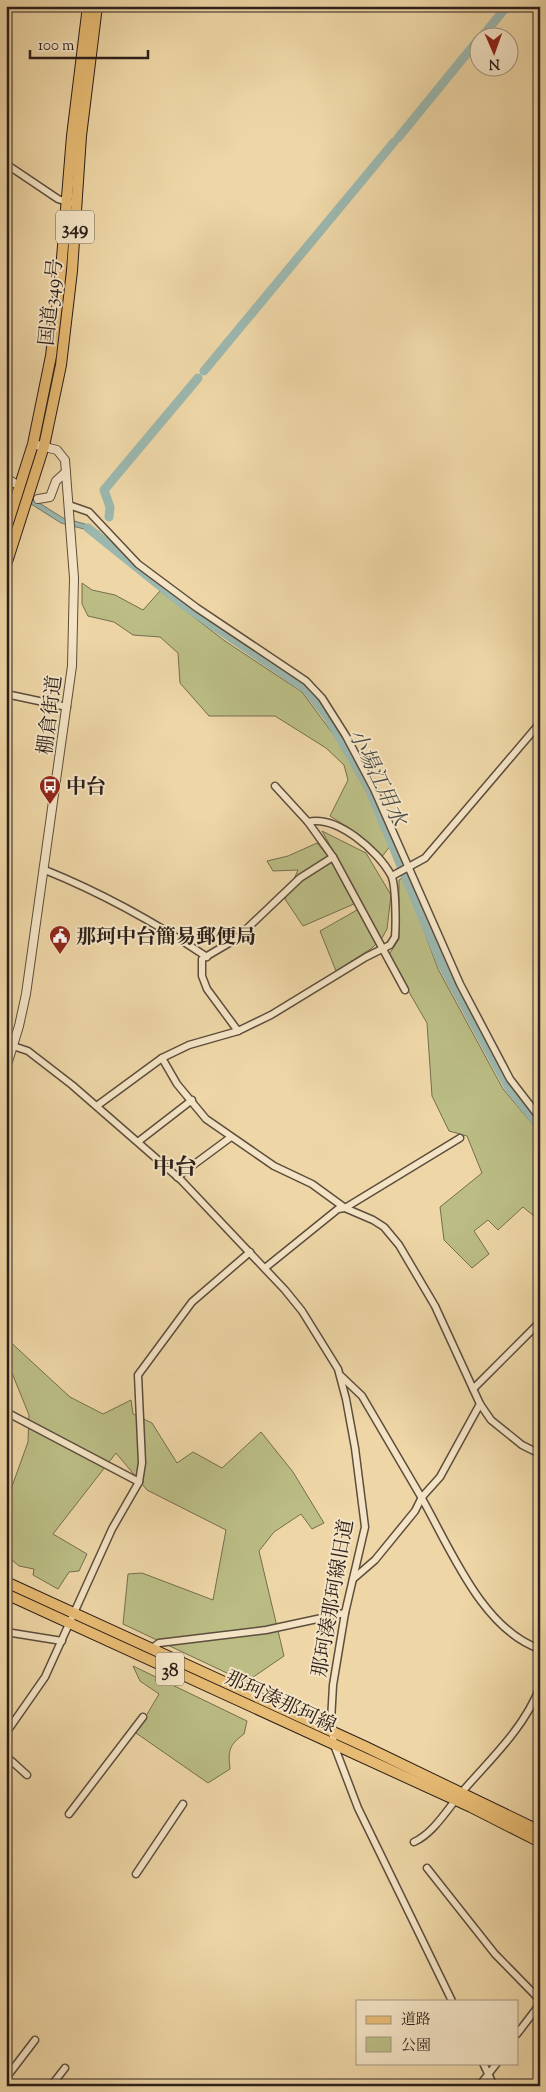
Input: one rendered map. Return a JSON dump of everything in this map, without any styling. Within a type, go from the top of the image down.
[{"type":"main road","name":"国道349号","points":[[6,565],[44,446],[56,396],[67,323],[71,203],[88,6]]},
{"type":"main road","name":"国道349号","points":[[6,529],[33,444],[56,322],[97,6]]},
{"type":"main road","name":"那珂湊那珂線","points":[[6,1582],[72,1618],[334,1746],[540,1831]]},
{"type":"main road","name":"那珂湊那珂線","points":[[6,1594],[151,1649],[332,1732],[459,1796],[540,1842]]},
{"type":"street","points":[[6,164],[71,203]]},
{"type":"street","name":"棚倉街道","points":[[6,1068],[26,994],[45,870],[67,707],[75,610],[69,505],[66,472],[62,454],[44,446],[33,444]]},
{"type":"street","points":[[38,498],[50,497],[56,481],[66,472]]},
{"type":"street","points":[[6,478],[14,483]]},
{"type":"street","points":[[69,505],[89,512],[138,564],[197,608],[306,681],[322,698],[346,736],[374,790],[460,984],[510,1078],[540,1118]]},
{"type":"street","points":[[6,694],[67,707]]},
{"type":"street","points":[[395,874],[425,858],[540,723]]},
{"type":"street","points":[[275,786],[308,822],[333,856],[405,990]]},
{"type":"street","points":[[98,1105],[162,1058],[189,1044],[238,1031],[271,1015],[390,945],[395,937],[395,874],[360,839],[322,821],[308,822]]},
{"type":"street","points":[[238,1031],[204,982],[202,958],[207,957],[236,939],[300,878],[333,856]]},
{"type":"street","points":[[45,870],[106,898],[132,914],[153,921],[207,957]]},
{"type":"street","name":"那珂湊那珂線旧道","points":[[13,1046],[28,1051],[98,1105],[177,1177],[265,1268],[302,1311],[341,1376],[356,1448],[365,1527],[345,1613],[333,1685],[332,1732],[334,1746],[358,1808],[452,2000]]},
{"type":"street","points":[[162,1058],[178,1084],[206,1119],[274,1166],[312,1184],[345,1208],[384,1227],[399,1245],[434,1306],[480,1404],[502,1430],[540,1454]]},
{"type":"street","points":[[139,1141],[192,1100]]},
{"type":"street","points":[[177,1177],[231,1137]]},
{"type":"street","points":[[265,1268],[338,1209],[345,1208],[460,1138]]},
{"type":"street","points":[[6,1733],[45,1677],[112,1528],[139,1482],[142,1463],[138,1375],[192,1302],[250,1252]]},
{"type":"street","points":[[473,1388],[540,1322]]},
{"type":"street","points":[[341,1376],[362,1396],[422,1497],[470,1584],[488,1609],[516,1638],[540,1649]]},
{"type":"street","points":[[353,1579],[375,1560],[395,1538],[415,1511],[422,1497],[440,1477],[480,1404]]},
{"type":"street","points":[[6,1412],[139,1482]]},
{"type":"street","points":[[151,1649],[159,1643],[266,1630],[345,1613]]},
{"type":"street","points":[[6,1632],[62,1641]]},
{"type":"street","points":[[414,1842],[434,1825],[504,1748],[525,1717],[540,1687]]},
{"type":"street","points":[[69,1814],[143,1718]]},
{"type":"street","points":[[6,1756],[27,1775]]},
{"type":"street","points":[[136,1874],[183,1804]]},
{"type":"street","points":[[427,1868],[495,1954],[540,2002],[518,2033]]},
{"type":"street","points":[[6,2078],[35,2040]]},
{"type":"street","points":[[484,2064],[494,2086]]},
{"type":"street","points":[[479,2086],[490,2075],[496,2064]]},
{"type":"street","points":[[51,2086],[65,2068]]},
{"type":"green space","points":[[82,583],[92,590],[115,595],[143,610],[160,591],[225,641],[302,692],[336,738],[365,789],[391,845],[381,858],[361,836],[330,816],[348,780],[344,765],[326,748],[275,716],[209,716],[180,683],[178,653],[160,637],[133,635],[114,622],[88,616],[82,604]]},
{"type":"green space","points":[[322,831],[366,853],[391,895],[387,929],[382,938],[372,948],[336,971],[320,931],[364,906]]},
{"type":"green space","points":[[317,843],[335,864],[354,904],[303,926],[285,899],[298,870],[273,871],[267,861],[288,856]]},
{"type":"green space","points":[[404,877],[438,969],[503,1089],[540,1133],[540,1221],[523,1207],[498,1230],[488,1220],[474,1231],[489,1254],[472,1268],[444,1240],[440,1207],[482,1173],[467,1136],[449,1131],[432,1096],[427,1023],[388,956],[399,939],[399,880]]},
{"type":"green space","points":[[6,1338],[70,1397],[103,1414],[131,1400],[133,1414],[152,1423],[177,1463],[193,1452],[222,1468],[261,1432],[293,1472],[324,1523],[312,1529],[301,1514],[274,1532],[259,1551],[284,1656],[246,1682],[123,1624],[128,1574],[142,1573],[213,1600],[226,1530],[147,1490],[116,1453],[53,1534],[87,1554],[79,1571],[69,1572],[58,1589],[33,1575],[34,1569],[19,1566],[6,1555],[6,1503],[28,1442],[29,1415],[12,1373],[6,1366]]},
{"type":"green space","points":[[133,1666],[247,1721],[244,1734],[232,1745],[229,1757],[230,1769],[208,1783],[136,1733],[159,1694],[140,1681]]},
{"type":"water","points":[[6,482],[63,518],[85,524],[100,532],[96,536],[84,529],[61,523],[6,488]]},
{"type":"waterway","points":[[489,28],[507,6]]},
{"type":"waterway","points":[[6,37],[10,79],[6,95]]},
{"type":"waterway","points":[[398,138],[468,52]]},
{"type":"waterway","points":[[204,371],[394,142]]},
{"type":"waterway","points":[[109,517],[110,507],[104,490],[198,378]]},
{"type":"waterway","name":"小場江用水","points":[[88,528],[185,606],[306,689],[327,716],[368,786],[442,965],[509,1088],[540,1127]]},
{"type":"place","name":"中台","points":[[50,805]]},
{"type":"place","name":"那珂中台簡易郵便局","points":[[60,955]]},
{"type":"district","name":"中台","points":[[175,1166]]}]
